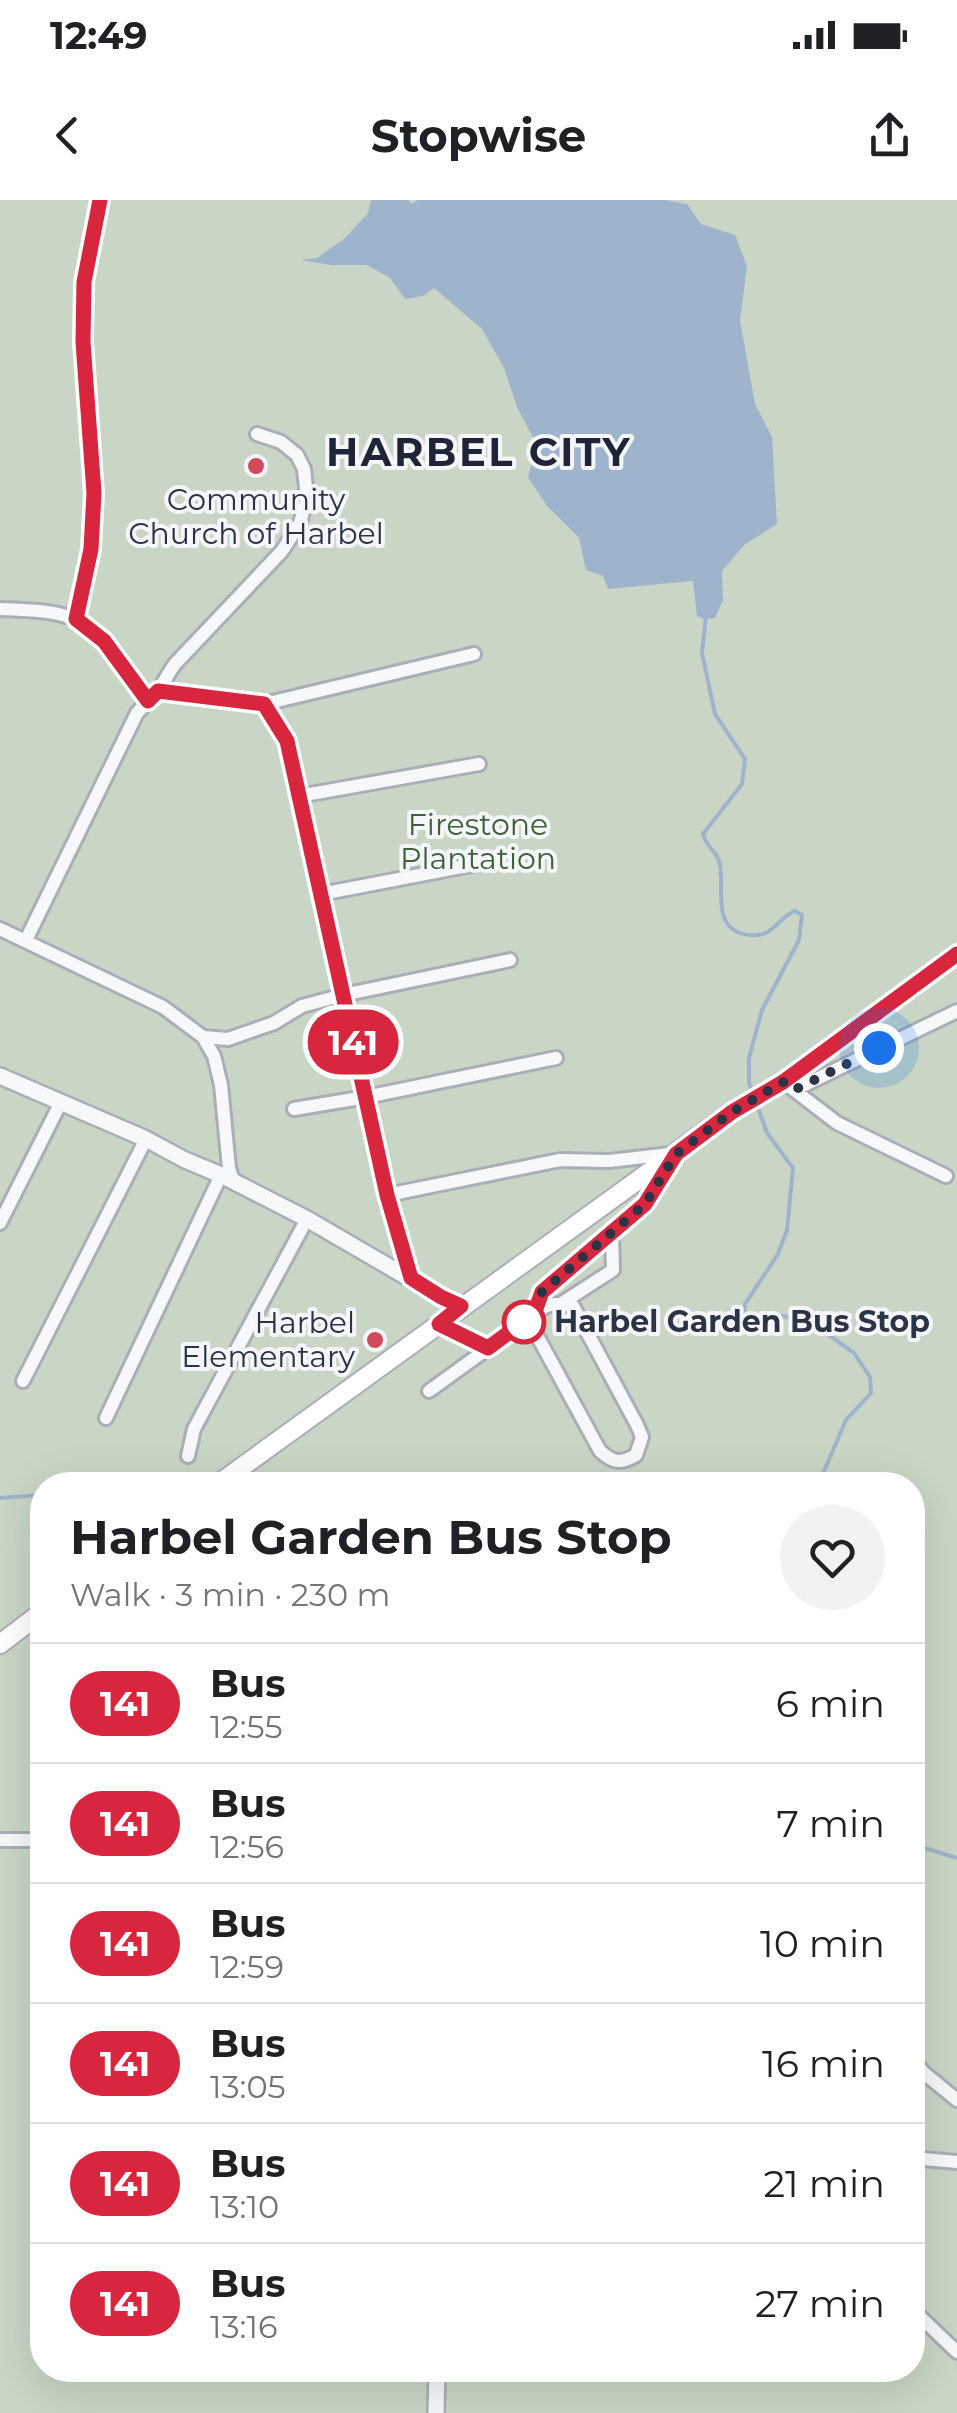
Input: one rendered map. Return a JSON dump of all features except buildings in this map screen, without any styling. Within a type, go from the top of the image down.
[{"type":"main road","points":[[235,1472],[732,1112],[785,1086],[957,954]]},
{"type":"main road","points":[[0,1644],[30,1621]]},
{"type":"street","points":[[76,619],[91,549],[94,493],[83,342],[84,282],[100,200]]},
{"type":"street","points":[[26,940],[136,713],[174,665],[282,550],[300,522],[306,497],[304,469],[297,456],[281,442],[257,434]]},
{"type":"street","points":[[0,608],[76,619],[104,641],[153,696],[264,704],[474,654]]},
{"type":"street","points":[[264,704],[287,741],[387,1195],[411,1278]]},
{"type":"street","points":[[299,796],[479,764]]},
{"type":"street","points":[[321,894],[482,863]]},
{"type":"street","points":[[0,929],[164,1007],[202,1037],[214,1056],[221,1085],[227,1178],[106,1418]]},
{"type":"street","points":[[202,1037],[228,1039],[274,1023],[302,1006],[510,960]]},
{"type":"street","points":[[785,1086],[957,1012]]},
{"type":"street","points":[[294,1109],[556,1058]]},
{"type":"street","points":[[0,1076],[227,1178],[461,1306]]},
{"type":"street","points":[[785,1086],[837,1123],[946,1176]]},
{"type":"street","points":[[0,1223],[60,1104]]},
{"type":"street","points":[[22,1381],[146,1139]]},
{"type":"street","points":[[387,1195],[560,1160],[609,1162],[676,1154]]},
{"type":"street","points":[[531,1317],[542,1292],[645,1204],[676,1154]]},
{"type":"street","points":[[188,1456],[194,1429],[307,1219]]},
{"type":"street","points":[[429,1391],[543,1306],[562,1303],[614,1270],[612,1234]]},
{"type":"street","points":[[531,1317],[600,1451],[610,1461],[624,1462],[636,1456],[642,1436],[573,1306],[562,1303]]},
{"type":"street","points":[[439,1324],[488,1348]]},
{"type":"street","points":[[0,1840],[30,1840]]},
{"type":"street","points":[[925,2074],[957,2100]]},
{"type":"street","points":[[925,2159],[957,2162]]},
{"type":"street","points":[[925,2321],[957,2352]]},
{"type":"street","points":[[436,2413],[437,2382]]},
{"type":"green space","name":"Firestone Plantation","points":[[0,200],[957,200],[957,2413],[0,2413]]},
{"type":"water","points":[[371,200],[409,200],[411,204],[418,200],[665,200],[687,204],[701,224],[735,235],[747,266],[740,321],[755,404],[772,437],[777,524],[744,545],[722,571],[723,600],[715,618],[697,616],[693,581],[608,589],[603,576],[586,570],[579,538],[548,507],[528,478],[536,443],[517,407],[504,368],[482,329],[434,288],[423,296],[405,299],[390,278],[367,265],[301,260],[317,258],[345,238],[368,213]]},
{"type":"waterway","points":[[706,616],[702,653],[715,714],[745,759],[742,784],[703,834],[719,861],[722,912],[731,928],[751,935],[768,932],[795,911],[802,915],[799,940],[762,1010],[749,1058],[752,1091]]},
{"type":"waterway","points":[[757,1105],[767,1133],[793,1168],[787,1230],[778,1254],[745,1304],[744,1313],[754,1320],[783,1316],[812,1323],[854,1353],[870,1377],[871,1393],[846,1420],[824,1472]]},
{"type":"waterway","points":[[0,1498],[30,1496]]},
{"type":"waterway","points":[[925,1848],[957,1858]]},
{"type":"bus line","name":"141","points":[[100,200],[84,282],[83,342],[94,493],[91,549],[76,619],[104,641],[148,701],[158,691],[264,704],[287,741],[387,1195],[411,1278],[461,1306],[439,1324],[488,1348],[534,1314],[542,1292],[645,1204],[676,1154],[732,1112],[783,1082],[957,954]]},
{"type":"place","name":"Community Church of Harbel","points":[[256,466]]},
{"type":"place","name":"Harbel Garden Bus Stop","points":[[524,1322]]},
{"type":"place","name":"Harbel Elementary","points":[[375,1340]]},
{"type":"district","name":"HARBEL CITY","points":[[479,452]]},
{"type":"route","points":[[524,1322],[534,1314],[542,1292],[645,1204],[676,1154],[732,1112],[783,1082],[794,1090],[879,1048]]}]
